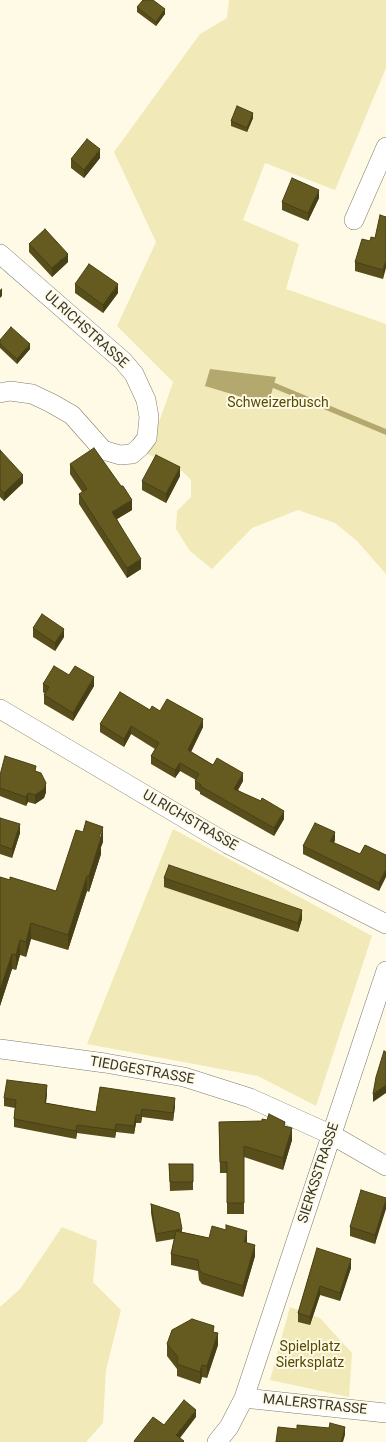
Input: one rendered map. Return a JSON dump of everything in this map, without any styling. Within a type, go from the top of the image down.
[{"type":"street","points":[[354,220],[386,147]]},
{"type":"street","name":"ULRICHSTRASSE","points":[[0,254],[123,361],[134,374],[146,400],[148,417],[146,438],[140,448],[132,454],[120,455],[109,452],[103,450],[72,415],[52,403],[32,394],[10,391],[0,393]]},
{"type":"street","name":"ULRICHSTRASSE","points":[[0,709],[228,844],[386,924]]},
{"type":"street","name":"SIERKSSTRASSE","points":[[217,1442],[229,1427],[244,1398],[386,971]]},
{"type":"street","name":"TIEDGESTRASSE","points":[[0,1049],[105,1063],[184,1077],[250,1098],[332,1135],[386,1166]]},
{"type":"street","name":"MALERSTRASSE","points":[[244,1398],[386,1413]]},
{"type":"green space","name":"Schweizerbusch","points":[[229,0],[386,0],[386,68],[335,190],[265,163],[243,220],[299,244],[286,289],[386,324],[386,574],[357,541],[335,523],[298,510],[252,528],[212,569],[190,551],[176,529],[177,511],[191,497],[191,480],[183,472],[148,454],[173,382],[117,326],[156,242],[114,152],[200,34],[227,18]]},
{"type":"green space","points":[[173,829],[372,936],[316,1106],[258,1076],[87,1044]]},
{"type":"green space","points":[[62,1227],[97,1241],[93,1282],[121,1310],[106,1370],[103,1423],[86,1442],[0,1442],[0,1307],[20,1289]]},
{"type":"green space","name":"Spielplatz Sierksplatz","points":[[290,1307],[320,1318],[352,1353],[349,1397],[270,1380]]},
{"type":"shaded area","points":[[210,369],[276,377],[268,405],[205,386]]},
{"type":"building","points":[[143,0],[153,0],[165,9],[156,22],[137,7]]},
{"type":"building","points":[[237,106],[253,113],[247,128],[231,121]]},
{"type":"building","points":[[87,139],[100,149],[84,170],[71,159]]},
{"type":"building","points":[[292,178],[319,190],[308,213],[282,202]]},
{"type":"building","points":[[380,215],[386,217],[386,260],[383,270],[355,262],[362,239],[370,241],[371,237],[375,238]]},
{"type":"building","points":[[45,229],[68,254],[52,268],[29,244]]},
{"type":"building","points":[[89,264],[118,284],[103,305],[75,284]]},
{"type":"building","points":[[11,327],[30,344],[17,359],[0,344],[0,340]]},
{"type":"building","points":[[94,448],[132,500],[112,512],[141,559],[127,568],[79,494],[87,489],[70,464]]},
{"type":"building","points":[[0,450],[23,475],[4,493],[0,489]]},
{"type":"building","points":[[156,455],[180,467],[166,494],[142,481]]},
{"type":"building","points":[[42,614],[64,629],[55,643],[33,628]]},
{"type":"building","points":[[54,666],[69,675],[75,666],[94,677],[73,713],[44,695],[49,687],[43,684]]},
{"type":"building","points":[[120,692],[150,710],[152,706],[160,711],[167,699],[203,719],[188,750],[213,765],[217,758],[243,773],[234,789],[261,801],[262,798],[284,811],[274,828],[200,786],[201,785],[195,781],[199,774],[180,763],[175,770],[151,756],[159,743],[131,726],[124,739],[100,724]]},
{"type":"building","points":[[5,756],[36,766],[35,771],[41,773],[46,783],[44,789],[35,795],[28,793],[26,797],[0,788],[0,775]]},
{"type":"building","points":[[0,818],[20,824],[12,849],[0,845]]},
{"type":"building","points":[[86,821],[103,827],[89,876],[87,876],[68,935],[31,923],[26,942],[20,940],[16,955],[12,954],[0,990],[0,877],[10,880],[10,877],[56,891],[76,830],[83,832]]},
{"type":"building","points":[[315,823],[335,832],[330,841],[360,854],[365,845],[386,855],[386,869],[379,883],[303,846]]},
{"type":"building","points":[[169,865],[302,910],[298,923],[164,878]]},
{"type":"building","points":[[384,1051],[386,1052],[386,1085],[373,1094],[376,1077]]},
{"type":"building","points":[[7,1080],[47,1085],[45,1103],[96,1112],[100,1087],[175,1098],[173,1113],[142,1109],[141,1115],[136,1115],[134,1126],[116,1124],[115,1130],[77,1125],[76,1131],[14,1119],[16,1100],[4,1098]]},
{"type":"building","points":[[269,1114],[285,1122],[284,1126],[292,1128],[283,1158],[244,1146],[244,1203],[227,1203],[227,1162],[220,1162],[219,1122],[262,1121],[262,1119],[267,1120]]},
{"type":"building","points":[[169,1164],[193,1164],[193,1182],[170,1182]]},
{"type":"building","points":[[361,1190],[386,1198],[375,1235],[350,1227]]},
{"type":"building","points":[[151,1204],[179,1213],[182,1229],[156,1234]]},
{"type":"building","points":[[226,1225],[247,1231],[244,1242],[255,1245],[243,1286],[202,1273],[199,1269],[198,1260],[171,1254],[176,1231],[209,1238],[212,1226],[226,1230]]},
{"type":"building","points":[[317,1248],[351,1259],[340,1293],[320,1286],[310,1317],[298,1313]]},
{"type":"building","points":[[192,1319],[214,1326],[213,1332],[218,1333],[207,1366],[202,1365],[200,1372],[177,1364],[178,1357],[167,1344],[172,1330]]},
{"type":"building","points":[[184,1400],[196,1410],[176,1435],[184,1441],[183,1442],[134,1441],[153,1417],[164,1425]]},
{"type":"building","points":[[330,1423],[345,1427],[341,1442],[276,1442],[278,1427],[297,1429],[297,1425],[329,1428]]},
{"type":"waterway","points":[[273,385],[386,432]]}]
